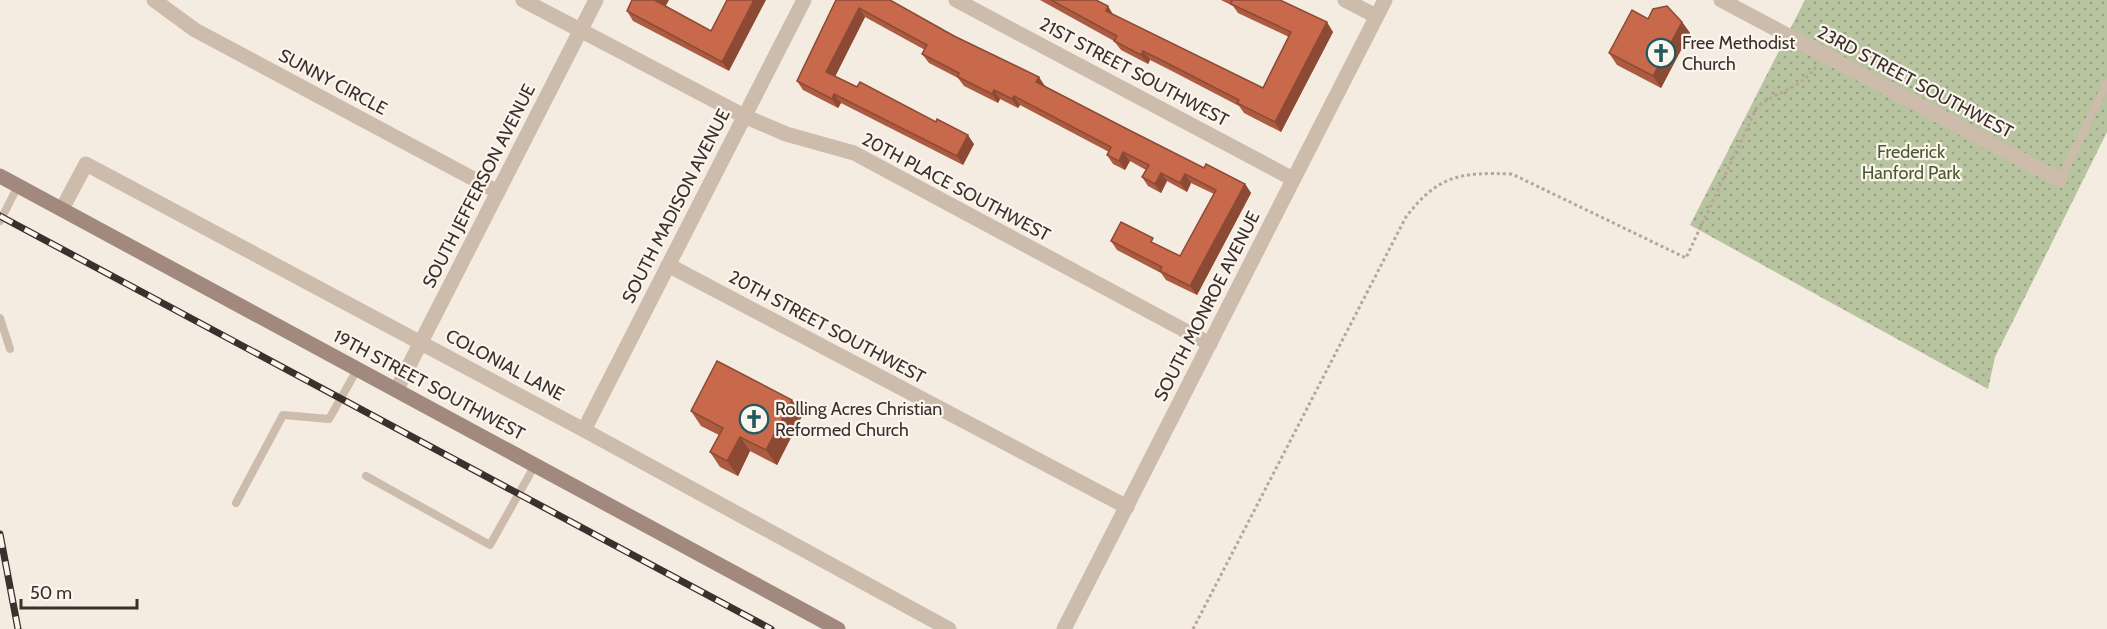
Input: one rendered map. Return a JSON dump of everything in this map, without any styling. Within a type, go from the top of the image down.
[{"type":"main road","name":"19TH STREET SOUTHWEST","points":[[0,176],[838,629]]},
{"type":"street","name":"SUNNY CIRCLE","points":[[154,0],[195,30],[498,192]]},
{"type":"street","name":"20TH PLACE SOUTHWEST","points":[[524,0],[744,116],[786,134],[854,153],[1210,344]]},
{"type":"street","name":"SOUTH JEFFERSON AVENUE","points":[[397,389],[596,0]]},
{"type":"street","name":"SOUTH MADISON AVENUE","points":[[584,430],[804,0]]},
{"type":"street","name":"21ST STREET SOUTHWEST","points":[[956,0],[1293,179]]},
{"type":"street","points":[[1345,0],[1376,16]]},
{"type":"street","name":"SOUTH MONROE AVENUE","points":[[1064,629],[1385,0]]},
{"type":"street","name":"23RD STREET SOUTHWEST","points":[[1721,0],[2060,180]]},
{"type":"street","name":"COLONIAL LANE","points":[[62,209],[86,164],[421,342],[949,629]]},
{"type":"street","name":"20TH STREET SOUTHWEST","points":[[668,265],[1127,507]]},
{"type":"lane","points":[[2060,180],[2107,83]]},
{"type":"lane","points":[[0,220],[18,186]]},
{"type":"lane","points":[[0,318],[10,350]]},
{"type":"lane","points":[[236,503],[283,415],[329,419],[357,368]]},
{"type":"lane","points":[[366,476],[490,544],[535,465]]},
{"type":"path","points":[[1192,629],[1406,217],[1423,195],[1450,179],[1480,173],[1512,174],[1686,258],[1757,107],[1769,97],[1793,89],[1804,82],[1824,56]]},
{"type":"green space","name":"Frederick Hanford Park","points":[[1805,0],[2107,0],[2107,132],[1995,357],[1988,389],[1690,225]]},
{"type":"building","points":[[632,0],[657,0],[711,31],[727,0],[754,0],[722,62],[627,11]]},
{"type":"building","points":[[836,0],[890,0],[954,36],[1039,77],[1036,82],[1204,168],[1206,164],[1245,184],[1190,286],[1160,271],[1162,267],[1111,241],[1121,222],[1153,238],[1151,242],[1180,256],[1216,190],[1185,174],[1180,183],[1161,173],[1155,184],[1142,177],[1149,165],[1123,152],[1119,161],[1107,155],[1111,147],[1014,96],[1012,99],[994,90],[992,94],[958,77],[959,73],[922,54],[927,45],[859,8],[826,72],[857,87],[860,82],[936,122],[937,119],[968,135],[957,156],[834,94],[832,99],[797,81]]},
{"type":"building","points":[[1051,0],[1096,0],[1108,6],[1106,11],[1263,88],[1291,32],[1231,4],[1232,0],[1280,0],[1327,22],[1275,122],[1237,103],[1239,100],[1163,61],[1143,51],[1141,55],[1114,41],[1117,36]]},
{"type":"building","points":[[1667,6],[1682,22],[1653,76],[1609,53],[1632,10],[1648,19],[1653,9]]},
{"type":"building","points":[[717,361],[792,400],[766,450],[740,437],[727,461],[710,452],[723,428],[691,411]]},
{"type":"railway","points":[[0,216],[771,629]]},
{"type":"railway","points":[[0,534],[18,629]]},
{"type":"place","name":"Free Methodist Church","points":[[1661,53]]},
{"type":"place","name":"Rolling Acres Christian Reformed Church","points":[[754,419]]}]
